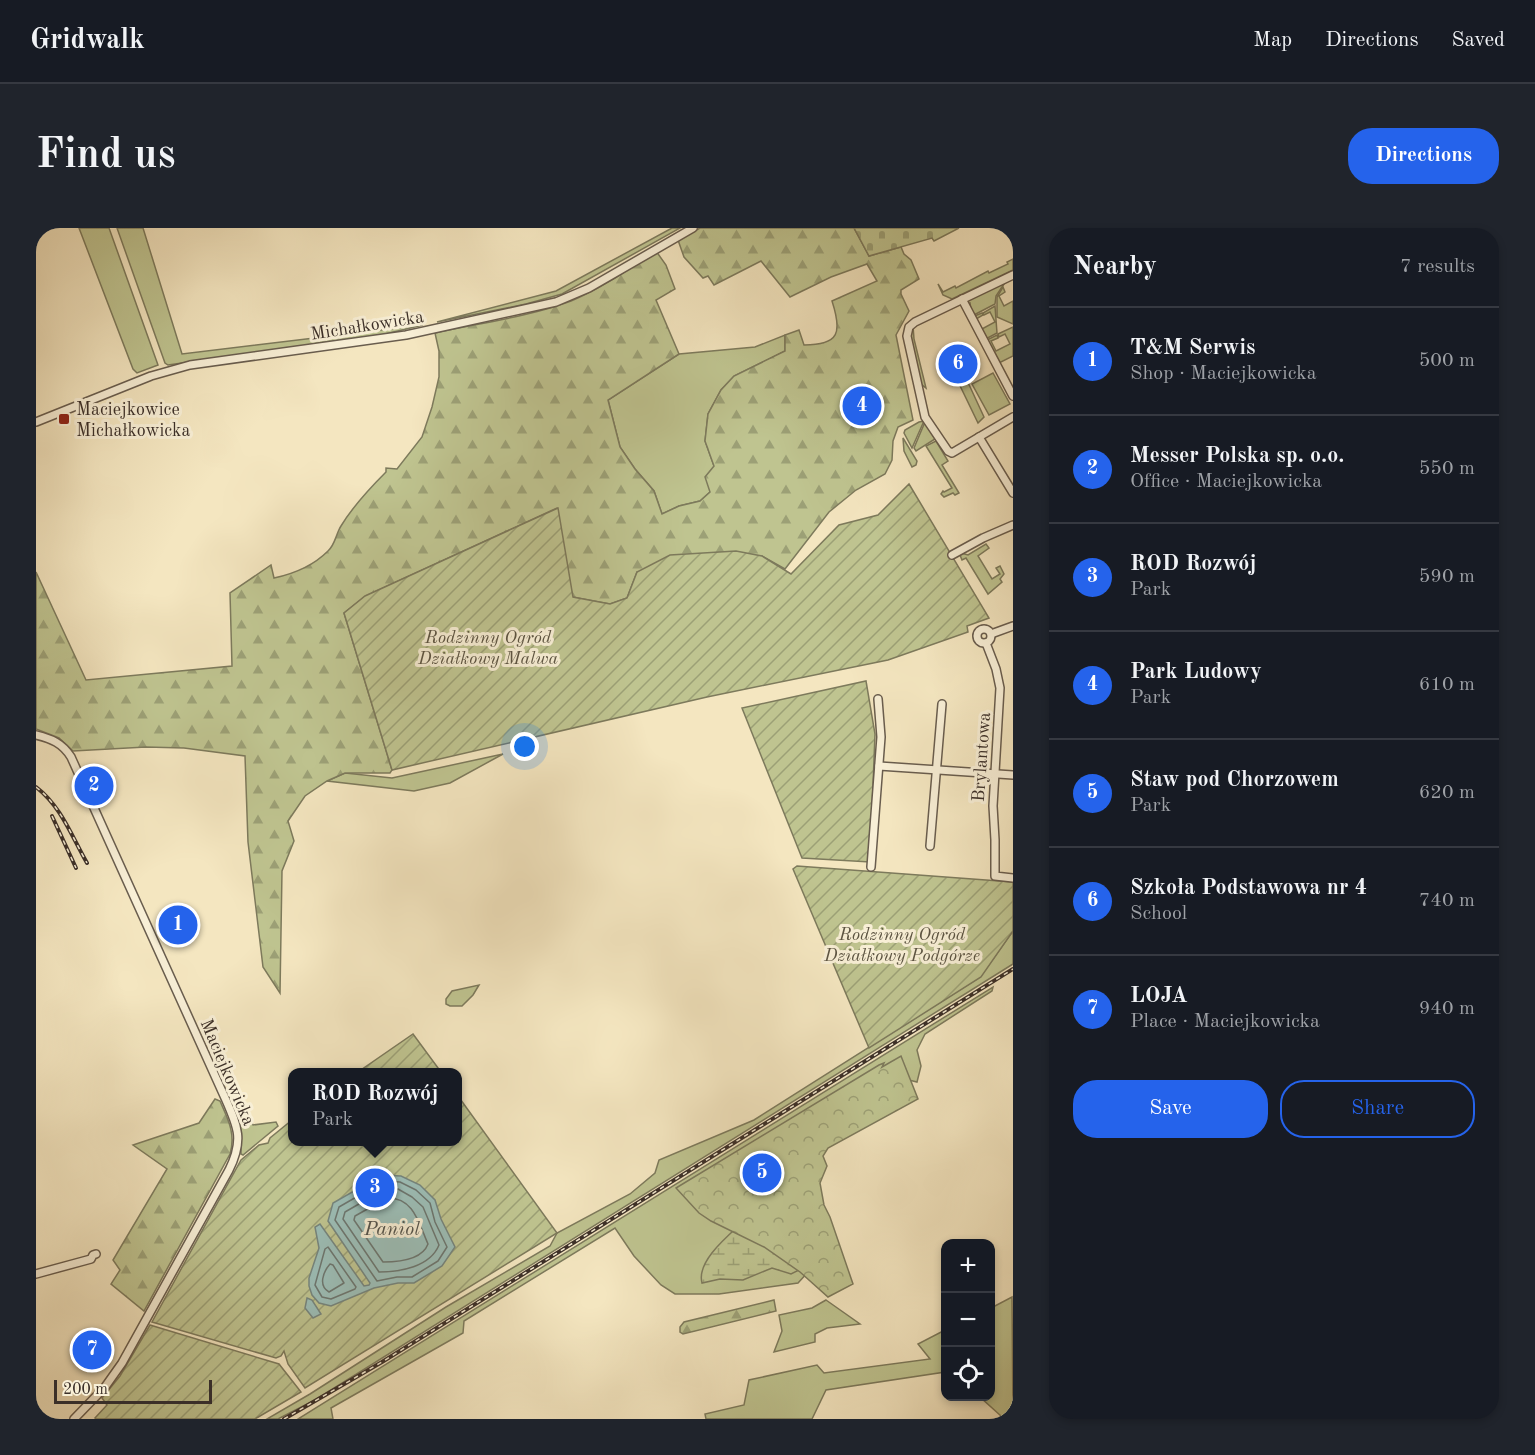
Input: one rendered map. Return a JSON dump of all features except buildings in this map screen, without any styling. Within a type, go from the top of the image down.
[{"type":"street","name":"Michałkowicka","points":[[36,422],[151,376],[190,365],[406,335],[555,302],[589,288],[693,228]]},
{"type":"street","points":[[1013,275],[912,324],[907,336],[925,417],[948,451],[952,453],[1013,417]]},
{"type":"street","points":[[962,299],[1013,396]]},
{"type":"street","points":[[979,437],[1013,493]]},
{"type":"street","points":[[952,555],[1013,525]]},
{"type":"street","points":[[991,634],[1013,626]]},
{"type":"street","points":[[984,629],[991,634],[990,640],[986,643],[979,641],[978,633],[984,629]]},
{"type":"street","name":"Brylantowa","points":[[986,643],[996,669],[1000,688],[993,816],[995,876],[1013,878]]},
{"type":"street","points":[[871,867],[881,737],[878,699]]},
{"type":"street","points":[[930,846],[942,704]]},
{"type":"street","name":"Maciejkowicka","points":[[36,735],[56,741],[65,747],[71,757],[230,1107],[239,1138],[236,1154],[229,1170],[126,1356],[105,1387],[74,1419]]},
{"type":"street","points":[[879,766],[1013,775]]},
{"type":"street","points":[[36,1274],[91,1259],[96,1254]]},
{"type":"green space","points":[[79,228],[109,228],[158,365],[137,373],[133,369]]},
{"type":"green space","points":[[117,228],[143,228],[182,354],[423,325],[381,335],[168,365],[165,363]]},
{"type":"green space","points":[[672,228],[680,228],[562,294],[526,304],[437,322],[556,291]]},
{"type":"green space","points":[[700,228],[854,228],[869,256],[901,247],[904,254],[911,260],[919,279],[901,290],[909,311],[896,335],[913,420],[898,427],[893,441],[892,460],[885,474],[856,490],[829,512],[785,569],[762,556],[637,572],[627,598],[610,604],[572,597],[557,508],[366,596],[344,613],[392,770],[390,773],[345,773],[327,781],[305,796],[288,821],[294,841],[282,871],[280,993],[263,967],[248,842],[245,756],[184,748],[146,747],[73,751],[59,738],[36,729],[36,572],[86,680],[232,666],[230,593],[271,565],[274,578],[316,561],[330,549],[339,529],[367,491],[386,472],[386,468],[397,469],[422,437],[439,377],[439,351],[435,333],[555,307],[604,285],[656,251],[666,265],[675,289],[656,300],[679,354],[608,400],[620,447],[654,491],[662,514],[679,506],[700,501],[710,492],[705,477],[714,466],[705,441],[708,414],[721,390],[734,376],[785,351],[785,335],[799,330],[804,345],[831,339],[837,329],[832,301],[877,281],[867,264],[831,277],[790,297],[761,261],[714,285],[708,276],[703,278],[684,257],[678,240]]},
{"type":"green space","points":[[854,228],[959,228],[934,241],[932,238],[869,256]]},
{"type":"green space","points":[[1013,259],[1013,270],[952,299],[943,295],[938,284],[943,292],[955,286],[956,288],[988,271],[989,273],[1008,264],[1007,262]]},
{"type":"green space","points":[[1006,281],[996,296],[995,304],[972,316],[970,303],[966,304],[969,299]]},
{"type":"green space","points":[[1003,287],[1005,292],[999,296],[1004,306],[1013,301],[1013,324],[997,317],[997,297]]},
{"type":"green space","points":[[995,306],[997,333],[984,340],[972,317],[982,313],[983,315],[976,319],[982,329],[995,322],[990,312],[984,315],[983,313]]},
{"type":"green space","points":[[913,326],[926,388],[921,384],[909,339]]},
{"type":"green space","points":[[1013,327],[1013,356],[997,364],[985,341],[997,335],[998,338],[991,341],[996,351],[1010,344],[1005,334],[999,337],[998,334]]},
{"type":"green space","points":[[785,335],[785,351],[734,376],[721,390],[708,414],[705,441],[714,466],[710,492],[700,501],[679,506],[662,514],[654,491],[620,447],[608,400],[679,354],[755,347]]},
{"type":"green space","points":[[959,363],[984,417],[978,423],[951,367]]},
{"type":"green space","points":[[993,373],[1010,404],[989,415],[972,384]]},
{"type":"green space","points":[[924,421],[912,448],[904,433],[905,430]]},
{"type":"green space","points":[[925,422],[935,439],[916,451],[914,448]]},
{"type":"green space","points":[[903,438],[917,461],[912,467],[904,451]]},
{"type":"green space","points":[[936,441],[948,461],[942,465],[959,493],[955,495],[953,493],[944,497],[941,494],[952,488],[926,446]]},
{"type":"green space","name":"Rodzinny Ogród Działkowy Malwa","points":[[909,484],[989,618],[967,626],[968,632],[888,660],[707,697],[392,770],[344,613],[365,596],[558,508],[573,597],[610,604],[627,598],[637,572],[670,555],[736,551],[762,556],[791,574],[839,525],[878,515]]},
{"type":"green space","points":[[986,544],[989,548],[978,556],[992,579],[1000,574],[996,568],[1000,566],[1004,574],[1000,579],[1002,582],[988,594],[966,558],[962,560],[960,555],[961,553],[968,555]]},
{"type":"green space","points":[[866,681],[875,734],[870,862],[802,858],[742,708]]},
{"type":"green space","points":[[503,754],[450,783],[414,791],[327,781],[345,773],[392,778]]},
{"type":"green space","name":"Rodzinny Ogród Działkowy Podgórze","points":[[797,866],[1013,882],[1013,931],[981,977],[869,1048],[793,869]]},
{"type":"green space","points":[[1013,931],[1013,964],[315,1400],[278,1419],[267,1419],[446,1307],[550,1246],[557,1233],[630,1194],[655,1173],[659,1160],[754,1120],[980,977]]},
{"type":"green space","points":[[479,985],[462,1006],[446,1004],[446,999],[452,991]]},
{"type":"green space","points":[[993,987],[992,991],[925,1034],[917,1050],[921,1066],[917,1082],[909,1080],[709,1182],[820,1259],[798,1283],[719,1294],[675,1294],[661,1285],[634,1256],[615,1228],[464,1321],[463,1333],[331,1408],[333,1419],[298,1419]]},
{"type":"green space","points":[[413,1034],[438,1068],[364,1068]]},
{"type":"green space","points":[[901,1056],[918,1099],[828,1148],[823,1156],[827,1166],[820,1183],[824,1205],[853,1284],[828,1297],[800,1272],[764,1247],[699,1213],[676,1188],[879,1065],[884,1063],[882,1067]]},
{"type":"green space","points":[[237,1092],[253,1125],[276,1122],[278,1126],[243,1155],[241,1154],[241,1131],[229,1098]]},
{"type":"green space","points":[[215,1099],[220,1101],[230,1127],[232,1147],[230,1154],[144,1311],[111,1284],[120,1270],[113,1260],[167,1169],[133,1145],[199,1123]]},
{"type":"green space","points":[[462,1102],[557,1233],[305,1388],[288,1364],[284,1351],[276,1358],[152,1322],[241,1160],[259,1145],[268,1143],[270,1138],[288,1123],[288,1146],[462,1146]]},
{"type":"green space","points":[[744,1221],[805,1267],[791,1274],[772,1268],[743,1280],[720,1279],[702,1283],[701,1275],[709,1257]]},
{"type":"green space","points":[[1012,1297],[1013,1419],[998,1419],[1001,1416],[984,1401],[995,1401],[995,1306]]},
{"type":"green space","points":[[774,1300],[776,1311],[683,1334],[680,1332],[680,1327],[684,1322]]},
{"type":"green space","points":[[826,1300],[860,1324],[827,1328],[815,1334],[815,1342],[774,1352],[782,1331],[779,1315],[812,1308]]},
{"type":"green space","points":[[150,1325],[279,1364],[301,1392],[255,1419],[96,1419],[107,1405],[102,1398],[120,1376]]},
{"type":"green space","points":[[941,1332],[941,1373],[826,1390],[812,1419],[706,1419],[705,1414],[744,1405],[749,1380],[817,1365],[824,1373],[930,1359],[918,1344]]},
{"type":"water","name":"Paniol","points":[[382,1175],[401,1176],[420,1185],[435,1200],[441,1219],[455,1247],[442,1266],[414,1283],[398,1283],[374,1288],[331,1306],[319,1303],[312,1295],[309,1286],[309,1278],[319,1248],[315,1227],[320,1224],[364,1286],[369,1285],[370,1283],[328,1221],[333,1203]]},
{"type":"water","points":[[307,1298],[312,1300],[321,1314],[313,1318],[305,1308]]},
{"type":"railway","points":[[36,787],[59,813],[87,863]]},
{"type":"railway","points":[[52,816],[76,868]]},
{"type":"railway","points":[[284,1419],[382,1362],[1013,969]]},
{"type":"place","name":"Szkoła Podstawowa nr 4","points":[[958,364]]},
{"type":"place","name":"Park Ludowy","points":[[862,406]]},
{"type":"place","name":"Maciejkowice Michałkowicka","points":[[64,419]]},
{"type":"place","name":"Messer Polska sp. o.o.","points":[[94,786]]},
{"type":"place","name":"T&M Serwis","points":[[178,925]]},
{"type":"place","name":"Staw pod Chorzowem","points":[[762,1173]]},
{"type":"place","name":"ROD Rozwój","points":[[375,1188]]},
{"type":"place","name":"LOJA","points":[[92,1350]]}]
